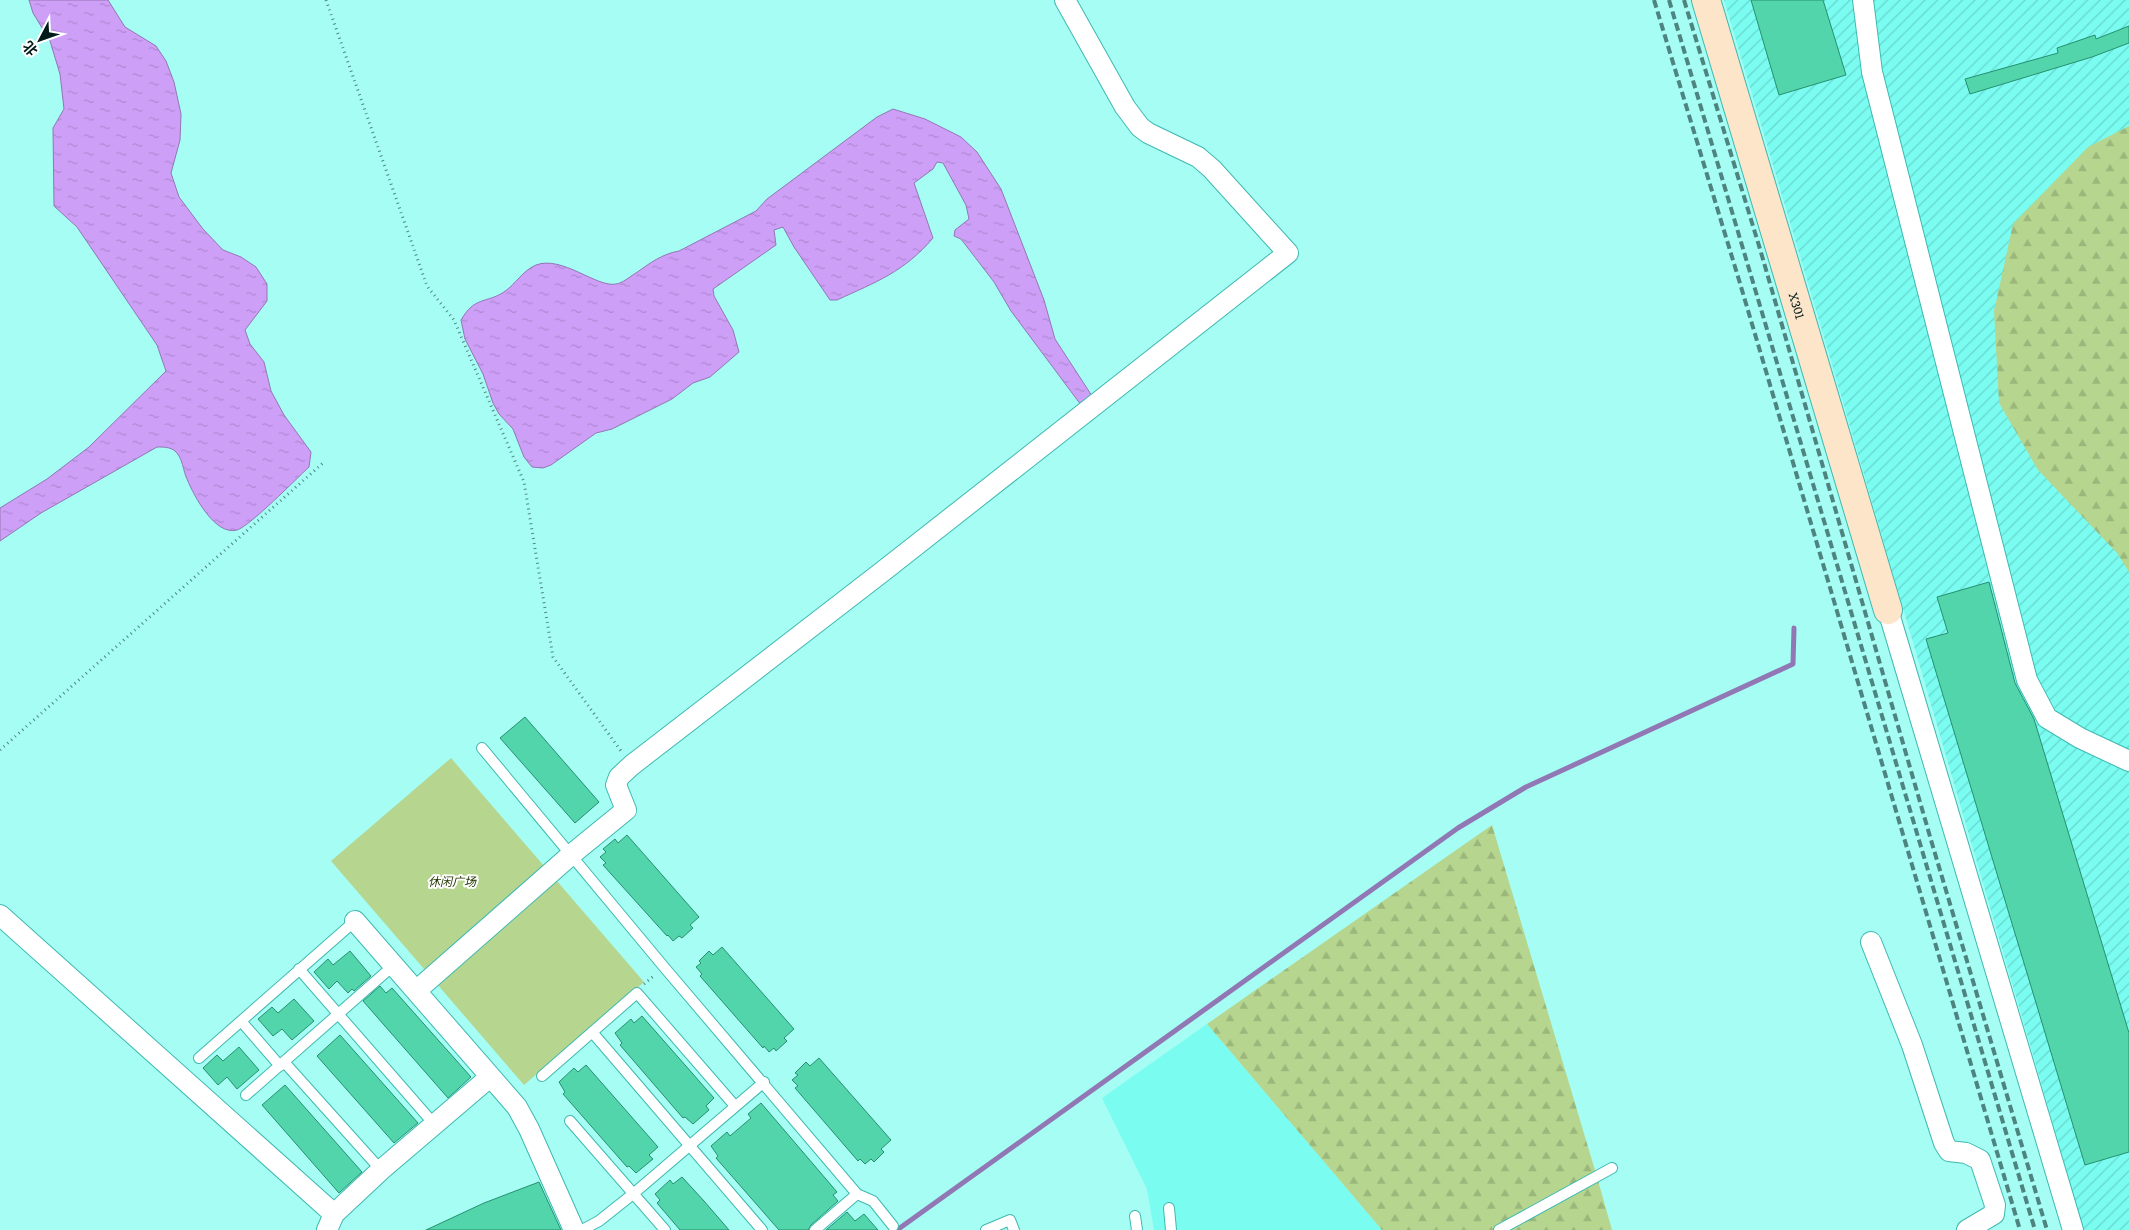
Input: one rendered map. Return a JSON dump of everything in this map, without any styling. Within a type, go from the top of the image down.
[{"type":"main road","name":"X301","points":[[1706,0],[1888,610]]},
{"type":"street","points":[[416,991],[572,854],[626,810],[616,785],[619,777],[632,765],[882,572],[1288,253],[1212,168],[1198,157],[1148,133],[1140,127],[1125,107],[1065,0]]},
{"type":"street","points":[[1863,0],[1872,72],[2027,680],[2047,718],[2080,738],[2129,761]]},
{"type":"street","points":[[1888,610],[2073,1230]]},
{"type":"street","points":[[0,915],[330,1222],[381,1170],[490,1077]]},
{"type":"street","points":[[355,921],[517,1107],[574,1230]]},
{"type":"street","points":[[1871,942],[1912,1045],[1944,1143],[1949,1151],[1966,1153],[1980,1160],[1996,1205],[1994,1214],[1967,1230]]},
{"type":"lane","points":[[482,748],[664,967],[764,1082],[857,1194],[874,1201],[893,1226]]},
{"type":"lane","points":[[199,1058],[355,921]]},
{"type":"lane","points":[[246,1095],[394,965]]},
{"type":"lane","points":[[299,969],[434,1124]]},
{"type":"lane","points":[[542,1076],[637,993],[736,1106]]},
{"type":"lane","points":[[241,1021],[381,1170]]},
{"type":"lane","points":[[592,1032],[762,1230]]},
{"type":"lane","points":[[582,1230],[599,1221],[633,1194],[764,1082]]},
{"type":"lane","points":[[570,1121],[665,1230]]},
{"type":"lane","points":[[1500,1230],[1612,1168]]},
{"type":"lane","points":[[815,1230],[857,1194]]},
{"type":"lane","points":[[1168,1208],[1171,1230]]},
{"type":"lane","points":[[1135,1216],[1137,1230]]},
{"type":"lane","points":[[986,1230],[1010,1220],[1014,1230]]},
{"type":"path","points":[[326,0],[427,286],[454,320],[524,482],[553,657],[632,765]]},
{"type":"path","points":[[0,750],[323,463]]},
{"type":"shaded area","points":[[1724,0],[2129,0],[2129,1230],[2084,1230]]},
{"type":"shaded area","points":[[1207,1024],[1382,1230],[1154,1230],[1147,1189],[1102,1098]]},
{"type":"green space","points":[[2129,126],[2129,572],[2117,553],[2038,470],[1999,403],[1994,311],[2013,224],[2088,147]]},
{"type":"green space","name":"休闲广场","points":[[451,758],[644,982],[524,1085],[331,861]]},
{"type":"green space","points":[[1492,825],[1612,1230],[1382,1230],[1207,1024]]},
{"type":"water","points":[[29,0],[108,0],[125,27],[156,46],[166,61],[174,82],[181,114],[180,140],[171,173],[179,197],[203,229],[223,250],[241,257],[256,267],[267,284],[267,301],[245,330],[250,344],[264,362],[271,391],[284,415],[311,452],[309,467],[262,511],[237,530],[221,527],[213,521],[195,495],[178,454],[169,448],[157,447],[41,513],[0,541],[0,508],[47,479],[89,447],[166,371],[157,345],[77,227],[54,206],[53,128],[64,109],[60,74],[50,41],[33,13]]},
{"type":"water","points":[[893,109],[925,119],[961,137],[977,152],[1001,189],[1044,300],[1055,339],[1094,399],[1081,405],[1011,311],[994,282],[961,239],[954,236],[955,230],[969,219],[966,205],[943,163],[937,162],[933,169],[914,183],[933,238],[911,260],[877,281],[837,300],[830,300],[794,247],[783,227],[774,230],[776,245],[713,289],[714,296],[733,330],[739,352],[710,377],[693,383],[672,399],[612,429],[596,433],[551,465],[543,468],[532,467],[524,457],[513,429],[499,414],[493,403],[483,374],[465,339],[461,320],[471,307],[504,292],[531,268],[546,263],[557,264],[608,284],[621,282],[656,259],[679,251],[756,211],[767,199],[877,117]]},
{"type":"building","points":[[1751,0],[1823,0],[1846,75],[1779,95]]},
{"type":"building","points":[[2129,26],[2129,43],[2092,57],[1970,94],[1965,79],[2058,53],[2057,48],[2095,35],[2096,39]]},
{"type":"building","points":[[1989,582],[2015,683],[2034,719],[2129,1033],[2129,1152],[2085,1165],[1926,639],[1948,633],[1937,597]]},
{"type":"building","points":[[525,717],[599,802],[575,823],[500,738]]},
{"type":"building","points":[[627,835],[699,917],[690,925],[693,928],[682,938],[679,936],[673,941],[667,936],[603,865],[606,863],[600,857],[606,852],[603,849],[615,839],[618,843]]},
{"type":"building","points":[[722,947],[794,1029],[784,1038],[787,1041],[776,1051],[774,1048],[769,1052],[764,1046],[763,1048],[700,976],[702,974],[696,967],[701,963],[699,961],[709,951],[713,955]]},
{"type":"building","points":[[350,951],[371,976],[354,991],[352,989],[348,993],[337,981],[329,989],[314,972],[328,959],[333,965]]},
{"type":"building","points":[[380,986],[386,993],[392,988],[471,1077],[448,1098],[363,1001]]},
{"type":"building","points":[[294,999],[314,1021],[292,1040],[282,1029],[273,1036],[258,1019],[272,1007],[278,1013]]},
{"type":"building","points":[[642,1016],[714,1098],[706,1106],[709,1110],[693,1124],[685,1117],[683,1118],[620,1045],[622,1043],[615,1033],[631,1019],[634,1023]]},
{"type":"building","points":[[340,1035],[418,1123],[394,1143],[317,1056]]},
{"type":"building","points":[[239,1047],[259,1070],[237,1089],[227,1077],[218,1085],[203,1068],[217,1055],[223,1061]]},
{"type":"building","points":[[819,1058],[891,1140],[881,1149],[884,1152],[874,1162],[871,1159],[865,1164],[860,1159],[858,1161],[795,1088],[798,1086],[792,1080],[798,1075],[795,1073],[806,1062],[810,1066]]},
{"type":"building","points":[[586,1065],[658,1147],[649,1155],[653,1159],[636,1173],[629,1166],[627,1167],[563,1094],[565,1092],[559,1082],[574,1068],[578,1072]]},
{"type":"building","points":[[285,1085],[362,1172],[339,1193],[262,1105]]},
{"type":"building","points":[[761,1103],[837,1192],[833,1195],[838,1201],[811,1225],[808,1230],[779,1230],[716,1158],[718,1156],[711,1146],[727,1132],[730,1136],[751,1118],[748,1114]]},
{"type":"building","points":[[682,1177],[729,1230],[680,1230],[657,1203],[660,1200],[655,1194],[670,1180],[673,1184]]},
{"type":"building","points":[[539,1182],[561,1230],[426,1230],[484,1203]]},
{"type":"building","points":[[847,1212],[855,1221],[864,1214],[878,1230],[826,1230]]},
{"type":"waterway","points":[[897,1230],[1458,828],[1526,787],[1793,664],[1794,628]]},
{"type":"railway","points":[[1654,0],[1739,280],[2020,1230]]},
{"type":"railway","points":[[1669,0],[2035,1230]]},
{"type":"railway","points":[[1684,0],[1760,249],[1931,840],[2047,1230]]}]
